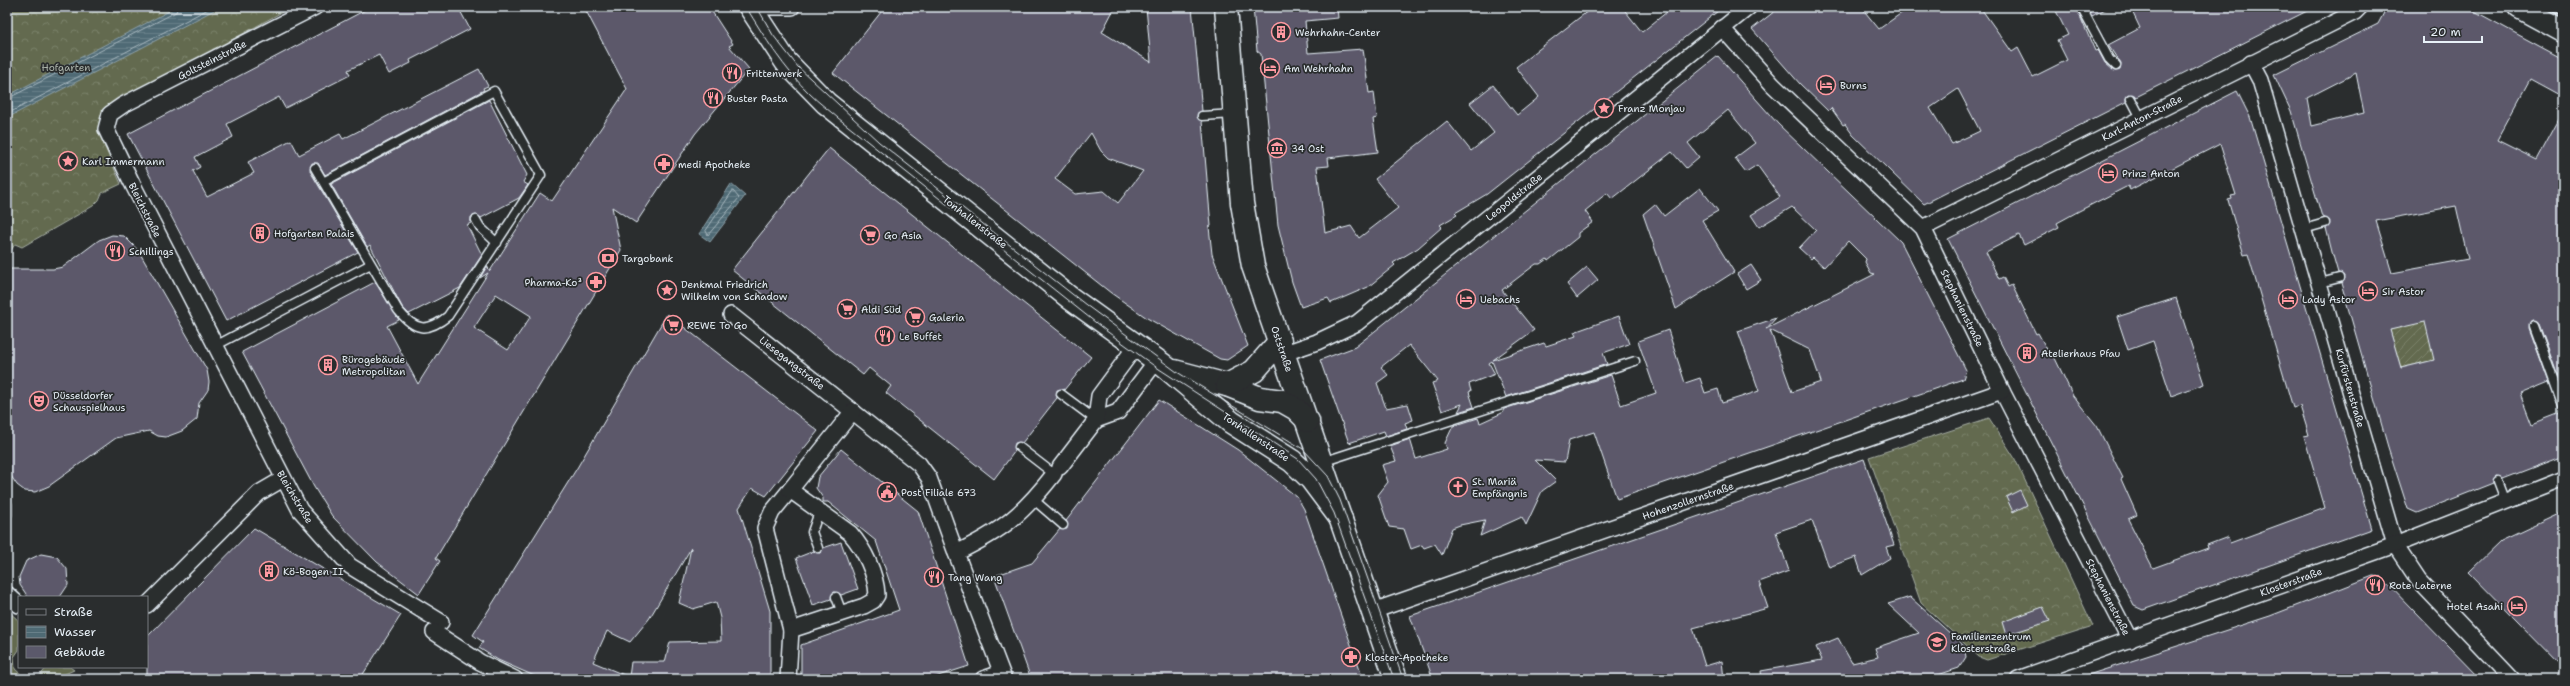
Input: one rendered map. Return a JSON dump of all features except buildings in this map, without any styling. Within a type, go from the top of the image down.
[{"type":"main road","name":"Tonhallenstraße","points":[[750,7],[788,64],[840,115],[1070,298],[1136,346],[1177,372],[1227,384],[1260,398],[1273,398],[1300,412],[1310,425]]},
{"type":"main road","name":"Oststraße","points":[[1226,7],[1242,203],[1253,266],[1276,351],[1310,425],[1340,519],[1396,679]]},
{"type":"main road","points":[[2519,7],[2563,31]]},
{"type":"main road","points":[[1227,384],[1251,373],[1276,351]]},
{"type":"main road","name":"Tonhallenstraße","points":[[1160,362],[1231,422],[1292,461],[1311,479],[1340,519]]},
{"type":"street","name":"Goltsteinstraße","points":[[110,114],[124,105],[315,7]]},
{"type":"street","points":[[763,7],[778,9],[792,7]]},
{"type":"street","name":"Leopoldstraße","points":[[1276,351],[1341,332],[1357,323],[1748,7]]},
{"type":"street","name":"Karl-Anton-Straße","points":[[1923,228],[2355,12],[2360,7]]},
{"type":"street","name":"Stephanienstraße","points":[[1722,28],[1773,85],[1923,228],[2002,391],[2130,640]]},
{"type":"street","name":"Kurfürstenstraße","points":[[2251,63],[2260,80],[2395,545],[2419,581],[2512,679]]},
{"type":"street","name":"Bleichstraße","points":[[110,114],[106,129],[110,139],[283,479],[310,523],[350,566],[438,627],[480,662],[515,679]]},
{"type":"street","name":"Liesegangstraße","points":[[731,315],[919,464],[930,478],[1002,676]]},
{"type":"street","points":[[956,553],[993,535],[1034,500],[1096,420],[1099,396],[1136,346]]},
{"type":"street","points":[[1096,420],[1118,412],[1160,362]]},
{"type":"street","name":"Hohenzollernstraße","points":[[1373,611],[2002,391]]},
{"type":"street","points":[[788,679],[791,630],[765,528],[772,512],[853,411]]},
{"type":"street","points":[[148,604],[259,493],[283,479]]},
{"type":"street","name":"Klosterstraße","points":[[2025,678],[2395,545],[2563,479]]},
{"type":"street","points":[[790,490],[850,533],[858,542],[864,551],[877,589],[877,595],[874,601],[791,630]]},
{"type":"street","points":[[983,679],[1002,676]]},
{"type":"lane","points":[[2081,7],[2109,59],[2116,66]]},
{"type":"lane","points":[[2557,7],[2563,10]]},
{"type":"lane","points":[[315,168],[319,177],[325,181],[369,265],[406,320],[416,327],[428,327],[439,323],[448,316],[541,175],[494,91],[325,181]]},
{"type":"lane","points":[[2131,100],[2141,118]]},
{"type":"lane","points":[[1202,116],[1234,114]]},
{"type":"lane","points":[[476,220],[480,227],[497,243]]},
{"type":"lane","points":[[2304,229],[2325,223]]},
{"type":"lane","points":[[215,346],[369,265]]},
{"type":"lane","points":[[2320,283],[2339,278]]},
{"type":"lane","points":[[2534,326],[2563,406]]},
{"type":"lane","points":[[1322,462],[1635,361]]},
{"type":"lane","points":[[1061,394],[1096,420]]},
{"type":"lane","points":[[1019,447],[1057,471]]},
{"type":"lane","points":[[2498,481],[2506,502]]},
{"type":"lane","points":[[1034,500],[1063,524]]},
{"type":"lane","points":[[7,504],[7,515]]},
{"type":"lane","points":[[818,548],[812,532],[819,512]]},
{"type":"lane","points":[[836,597],[842,613]]},
{"type":"green space","name":"Hofgarten","points":[[7,7],[291,7],[110,108],[101,132],[104,145],[121,184],[102,193],[99,200],[93,206],[22,247],[15,244],[7,257]]},
{"type":"green space","points":[[2472,286],[2434,360],[2401,368],[2390,330],[2407,325]]},
{"type":"green space","points":[[1989,418],[2014,457],[2093,626],[1987,660],[1979,657],[1921,603],[1869,457]]},
{"type":"green space","points":[[7,610],[18,620],[18,651],[14,657],[15,669],[25,678],[32,679],[7,679]]},
{"type":"green space","points":[[46,668],[71,668],[74,670],[54,679],[33,679],[39,677]]},
{"type":"water","points":[[177,7],[220,7],[7,118],[7,96]]},
{"type":"water","points":[[731,184],[745,196],[710,242],[699,234]]},
{"type":"tram line","points":[[746,7],[783,64],[813,97],[838,118],[1105,330],[1153,365],[1298,459],[1316,479],[1334,513],[1394,679]]},
{"type":"tram line","points":[[757,7],[773,35],[798,67],[879,142],[1086,305],[1177,372],[1303,449],[1328,476],[1340,500],[1403,679]]},
{"type":"tram line","points":[[2548,7],[2563,15]]},
{"type":"place","name":"Wehrhahn-Center","points":[[1281,32]]},
{"type":"place","name":"Am Wehrhahn","points":[[1270,68]]},
{"type":"place","name":"Frittenwerk","points":[[732,73]]},
{"type":"place","name":"Burns","points":[[1826,85]]},
{"type":"place","name":"Buster Pasta","points":[[713,98]]},
{"type":"place","name":"Franz Monjau","points":[[1604,108]]},
{"type":"place","name":"34 Ost","points":[[1277,148]]},
{"type":"place","name":"Karl Immermann","points":[[68,161]]},
{"type":"place","name":"medi Apotheke","points":[[664,164]]},
{"type":"place","name":"Prinz Anton","points":[[2108,173]]},
{"type":"place","name":"Hofgarten Palais","points":[[260,233]]},
{"type":"place","name":"Go Asia","points":[[870,235]]},
{"type":"place","name":"Schillings","points":[[115,251]]},
{"type":"place","name":"Targobank","points":[[608,258]]},
{"type":"place","name":"Pharma-Ko³","points":[[596,282]]},
{"type":"place","name":"Denkmal Friedrich Wilhelm von Schadow","points":[[667,290]]},
{"type":"place","name":"Sir Astor","points":[[2368,291]]},
{"type":"place","name":"Uebachs","points":[[1466,299]]},
{"type":"place","name":"Lady Astor","points":[[2288,299]]},
{"type":"place","name":"Aldi Süd","points":[[847,309]]},
{"type":"place","name":"Galeria","points":[[915,317]]},
{"type":"place","name":"REWE To Go","points":[[673,325]]},
{"type":"place","name":"Le Buffet","points":[[885,336]]},
{"type":"place","name":"Atelierhaus Pfau","points":[[2027,353]]},
{"type":"place","name":"Bürogebäude Metropolitan","points":[[328,365]]},
{"type":"place","name":"Düsseldorfer Schauspielhaus","points":[[39,401]]},
{"type":"place","name":"St. Mariä Empfängnis","points":[[1458,487]]},
{"type":"place","name":"Post Filiale 673","points":[[887,492]]},
{"type":"place","name":"Kö-Bogen II","points":[[269,571]]},
{"type":"place","name":"Tang Wang","points":[[934,577]]},
{"type":"place","name":"Rote Laterne","points":[[2375,585]]},
{"type":"place","name":"Hotel Asahi","points":[[2517,606]]},
{"type":"place","name":"Familienzentrum Klosterstraße","points":[[1937,642]]},
{"type":"place","name":"Kloster-Apotheke","points":[[1351,657]]}]
